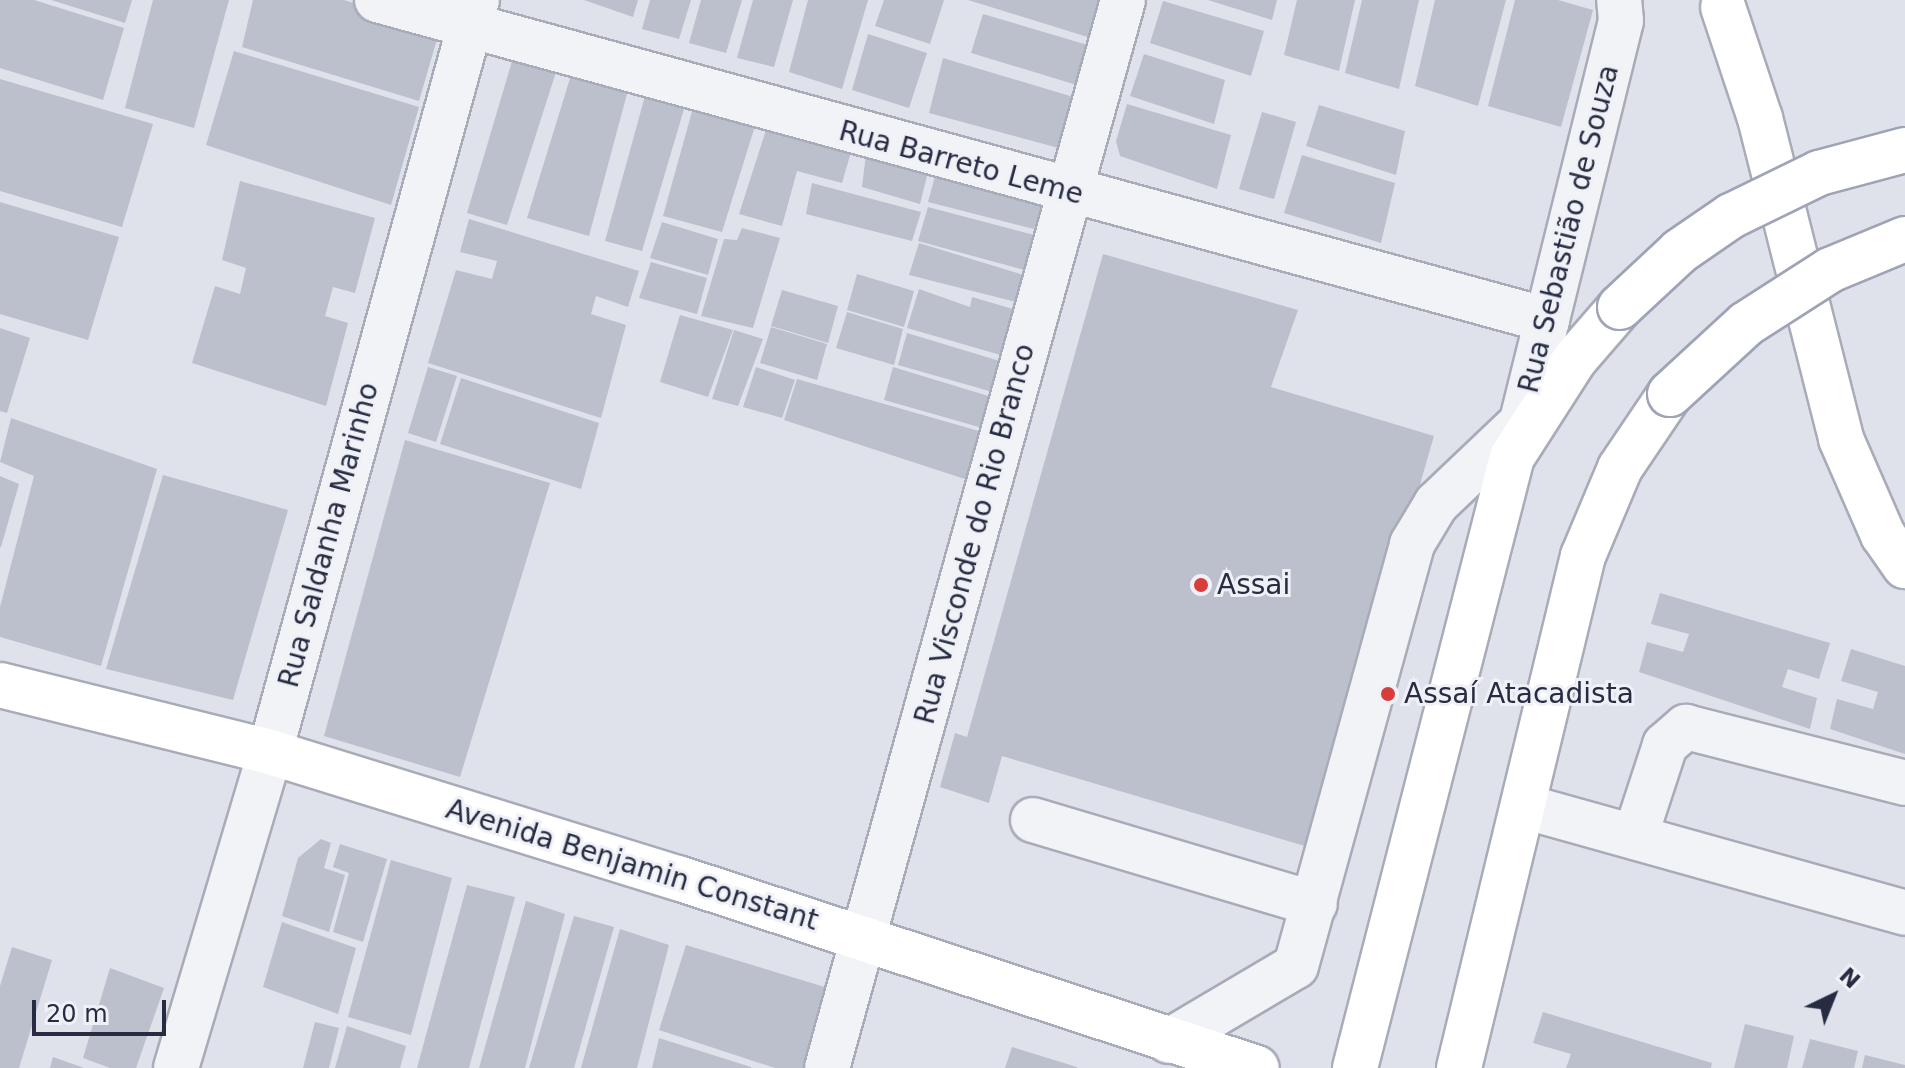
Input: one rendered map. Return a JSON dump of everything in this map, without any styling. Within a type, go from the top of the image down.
[{"type":"main road","points":[[1722,4],[1760,118],[1841,439],[1883,535],[1905,566]]},
{"type":"main road","points":[[1355,1068],[1517,440],[1575,359],[1620,307],[1680,251],[1731,216],[1819,173],[1905,150]]},
{"type":"main road","points":[[1459,1068],[1583,556],[1620,468],[1670,394],[1746,324],[1830,270],[1905,239]]},
{"type":"main road","name":"Avenida Benjamin Constant","points":[[0,685],[270,752],[864,938],[1257,1068]]},
{"type":"street","name":"Rua Barreto Leme","points":[[377,0],[473,13],[1069,193],[1547,320]]},
{"type":"street","name":"Rua Visconde do Rio Branco","points":[[827,1068],[1123,0]]},
{"type":"street","name":"Rua Sebastião de Souza","points":[[1517,440],[1621,21],[1619,0]]},
{"type":"street","name":"Rua Saldanha Marinho","points":[[176,1068],[270,752],[473,13]]},
{"type":"street","points":[[1169,1041],[1288,974],[1304,951],[1412,544],[1436,504],[1517,440]]},
{"type":"street","points":[[1635,837],[1665,745],[1686,727],[1905,783]]},
{"type":"street","points":[[1523,806],[1905,913]]},
{"type":"street","points":[[1033,820],[1315,904]]},
{"type":"building","points":[[0,0],[34,0],[124,28],[103,100],[0,68]]},
{"type":"building","points":[[51,0],[132,0],[125,23]]},
{"type":"building","points":[[153,0],[229,0],[194,128],[125,108]]},
{"type":"building","points":[[253,0],[344,0],[440,29],[419,101],[242,47]]},
{"type":"building","points":[[584,0],[638,0],[633,17]]},
{"type":"building","points":[[650,0],[691,0],[679,39],[642,29]]},
{"type":"building","points":[[701,0],[742,0],[726,53],[689,43]]},
{"type":"building","points":[[753,0],[793,0],[774,67],[737,58]]},
{"type":"building","points":[[808,0],[868,0],[842,89],[789,72]]},
{"type":"building","points":[[884,0],[944,0],[930,44],[875,26]]},
{"type":"building","points":[[968,0],[1104,0],[1094,39]]},
{"type":"building","points":[[1208,0],[1277,0],[1272,20]]},
{"type":"building","points":[[1297,0],[1355,0],[1339,71],[1284,55]]},
{"type":"building","points":[[1362,0],[1419,0],[1399,89],[1345,73]]},
{"type":"building","points":[[1435,0],[1506,0],[1478,106],[1415,86]]},
{"type":"building","points":[[1515,0],[1558,0],[1593,10],[1561,127],[1488,106]]},
{"type":"building","points":[[1163,1],[1264,31],[1251,76],[1150,43]]},
{"type":"building","points":[[983,14],[1091,46],[1080,86],[971,53]]},
{"type":"building","points":[[868,34],[927,53],[909,108],[852,90]]},
{"type":"building","points":[[234,51],[419,107],[391,205],[206,145]]},
{"type":"building","points":[[1144,54],[1225,80],[1214,124],[1130,96]]},
{"type":"building","points":[[513,58],[556,72],[507,225],[467,213]]},
{"type":"building","points":[[943,58],[1080,99],[1066,150],[929,113]]},
{"type":"building","points":[[571,75],[628,90],[589,236],[527,218]]},
{"type":"building","points":[[0,79],[153,124],[122,227],[0,191]]},
{"type":"building","points":[[645,96],[684,109],[642,251],[605,241]]},
{"type":"building","points":[[1127,104],[1231,135],[1217,189],[1120,156],[1116,141]]},
{"type":"building","points":[[1319,105],[1405,131],[1396,175],[1306,146]]},
{"type":"building","points":[[693,108],[755,126],[722,232],[663,216]]},
{"type":"building","points":[[1262,112],[1296,122],[1274,199],[1239,189]]},
{"type":"building","points":[[766,130],[851,152],[842,183],[797,171],[782,226],[739,214]]},
{"type":"building","points":[[866,154],[929,168],[920,204],[862,187]]},
{"type":"building","points":[[1302,155],[1395,183],[1381,243],[1284,213]]},
{"type":"building","points":[[937,169],[1043,201],[1034,229],[928,202]]},
{"type":"building","points":[[240,181],[375,218],[355,293],[333,287],[325,316],[348,323],[326,406],[192,363],[215,286],[240,294],[246,268],[222,260]]},
{"type":"building","points":[[812,183],[921,212],[912,241],[806,214]]},
{"type":"building","points":[[0,202],[119,237],[88,340],[0,314]]},
{"type":"building","points":[[928,207],[1034,235],[1024,270],[918,241]]},
{"type":"building","points":[[469,219],[639,271],[628,307],[596,296],[591,314],[626,325],[601,418],[428,363],[456,270],[492,279],[497,261],[460,252]]},
{"type":"building","points":[[662,222],[718,239],[708,275],[650,258]]},
{"type":"building","points":[[742,228],[780,238],[753,328],[701,316],[724,239],[737,240]]},
{"type":"building","points":[[919,243],[1024,275],[1016,302],[909,275]]},
{"type":"building","name":"Assai","points":[[1103,254],[1298,310],[1271,387],[1434,436],[1315,849],[1002,756],[989,803],[940,787],[955,733],[967,737]]},
{"type":"building","points":[[651,262],[707,278],[697,314],[639,298]]},
{"type":"building","points":[[857,274],[914,291],[904,327],[847,310]]},
{"type":"building","points":[[919,289],[970,307],[972,297],[1013,309],[1004,356],[907,328]]},
{"type":"building","points":[[782,290],[838,306],[828,343],[771,326]]},
{"type":"building","points":[[847,312],[903,329],[894,365],[836,348]]},
{"type":"building","points":[[680,315],[733,330],[708,397],[660,382]]},
{"type":"building","points":[[771,327],[827,344],[817,380],[760,363]]},
{"type":"building","points":[[0,328],[30,338],[7,413],[0,411]]},
{"type":"building","points":[[734,330],[763,339],[738,406],[712,399]]},
{"type":"building","points":[[907,333],[1003,362],[996,393],[898,365]]},
{"type":"building","points":[[428,367],[457,376],[436,442],[408,433]]},
{"type":"building","points":[[756,367],[795,380],[782,418],[743,407]]},
{"type":"building","points":[[893,367],[995,398],[986,429],[884,400]]},
{"type":"building","points":[[461,378],[599,423],[581,489],[440,444]]},
{"type":"building","points":[[797,379],[986,433],[974,482],[784,420]]},
{"type":"building","points":[[11,418],[157,469],[101,666],[0,637],[0,607],[34,476],[0,462]]},
{"type":"building","points":[[405,440],[550,483],[460,777],[324,736]]},
{"type":"building","points":[[163,475],[288,510],[233,700],[106,669]]},
{"type":"building","points":[[0,476],[19,484],[1,547],[0,547]]},
{"type":"building","points":[[1660,593],[1830,643],[1819,679],[1788,669],[1782,687],[1817,698],[1810,729],[1639,672],[1647,642],[1683,652],[1689,634],[1651,624]]},
{"type":"building","points":[[1851,649],[1905,666],[1905,754],[1830,729],[1837,699],[1873,709],[1878,692],[1841,681]]},
{"type":"building","points":[[321,839],[331,843],[324,868],[345,875],[329,932],[282,916],[298,858]]},
{"type":"building","points":[[340,844],[387,859],[363,942],[333,932],[349,873],[333,867]]},
{"type":"building","points":[[391,860],[452,878],[411,1035],[348,1017]]},
{"type":"building","points":[[467,885],[515,897],[469,1068],[417,1068]]},
{"type":"building","points":[[526,901],[565,914],[525,1068],[479,1068]]},
{"type":"building","points":[[574,916],[614,927],[574,1068],[529,1068]]},
{"type":"building","points":[[282,922],[356,948],[338,1014],[263,987]]},
{"type":"building","points":[[620,929],[669,945],[637,1068],[581,1068]]},
{"type":"building","points":[[686,945],[828,988],[815,1068],[775,1068],[659,1030]]},
{"type":"building","points":[[12,947],[52,960],[19,1068],[0,1068],[0,986]]},
{"type":"building","points":[[110,968],[164,988],[136,1068],[110,1068],[83,1058]]},
{"type":"building","points":[[1543,1012],[1712,1063],[1711,1068],[1566,1068],[1571,1054],[1533,1043]]},
{"type":"building","points":[[315,1022],[339,1028],[329,1068],[303,1068]]},
{"type":"building","points":[[1745,1024],[1794,1036],[1787,1068],[1734,1068]]},
{"type":"building","points":[[347,1026],[406,1046],[400,1068],[335,1068]]},
{"type":"building","points":[[659,1038],[751,1067],[751,1068],[652,1068]]},
{"type":"building","points":[[1810,1039],[1858,1051],[1854,1068],[1802,1068]]},
{"type":"building","points":[[1012,1047],[1077,1067],[1077,1068],[1005,1068]]},
{"type":"building","points":[[1865,1055],[1905,1065],[1905,1068],[1862,1068]]},
{"type":"building","points":[[53,1057],[84,1068],[50,1068]]},
{"type":"place","name":"Assai","points":[[1201,585]]},
{"type":"place","name":"Assaí Atacadista","points":[[1388,694]]}]
